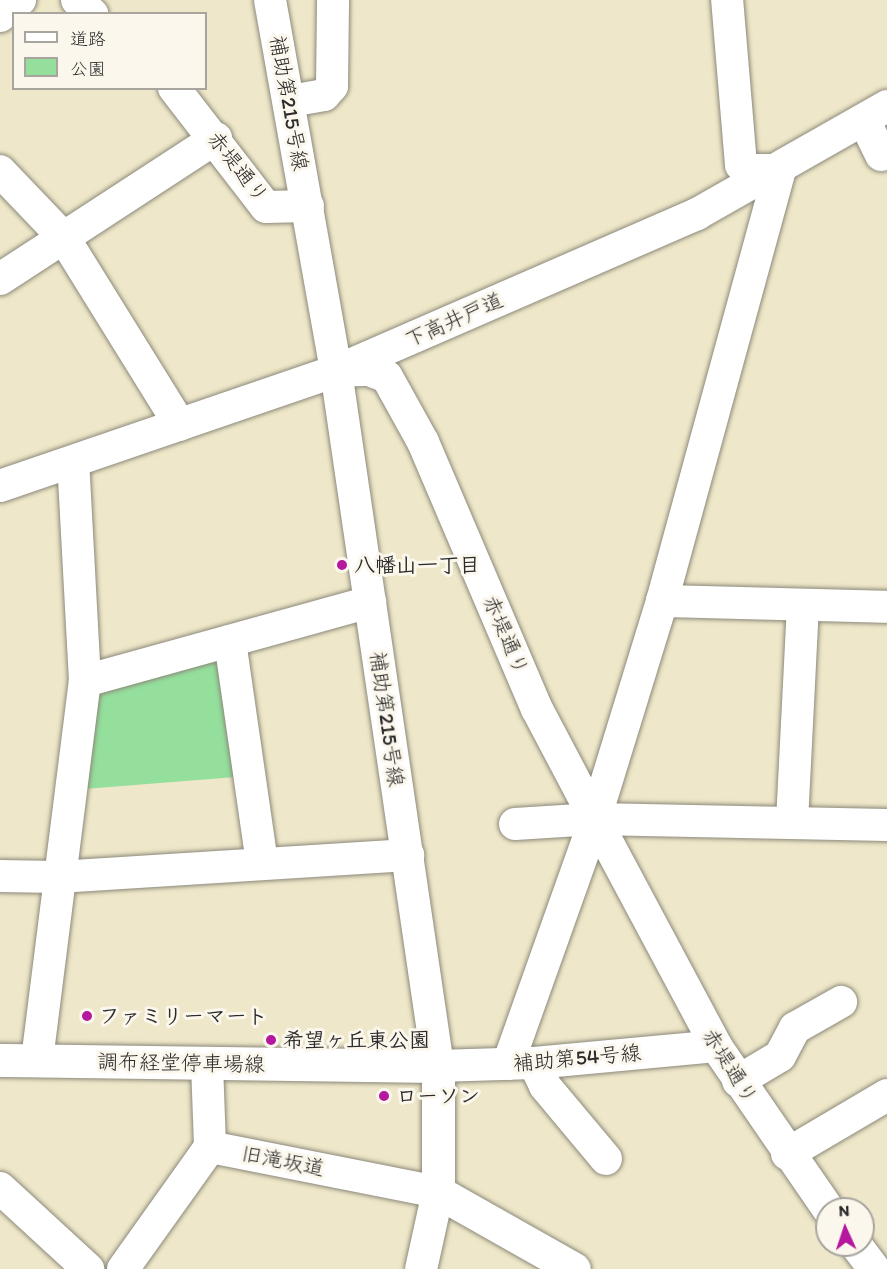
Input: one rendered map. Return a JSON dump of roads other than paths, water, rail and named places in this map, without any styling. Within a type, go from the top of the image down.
[{"type":"main road","name":"調布経堂停車場線","points":[[0,1060],[438,1066]]},
{"type":"main road","points":[[438,1066],[438,1192],[574,1269]]},
{"type":"street","points":[[0,16],[20,0]]},
{"type":"street","points":[[78,0],[90,12]]},
{"type":"street","name":"補助第215号線","points":[[270,0],[308,206]]},
{"type":"street","points":[[290,101],[324,94],[332,86],[333,0]]},
{"type":"street","points":[[606,1159],[545,1086],[521,1064],[662,601],[780,170],[749,170],[741,165],[727,0]]},
{"type":"street","name":"赤堤通り","points":[[176,90],[216,138],[266,207],[308,206]]},
{"type":"street","points":[[876,113],[881,155]]},
{"type":"street","name":"下高井戸道","points":[[0,486],[336,371],[697,214],[780,170],[876,113]]},
{"type":"street","points":[[0,279],[216,138]]},
{"type":"street","points":[[0,171],[64,238],[180,425]]},
{"type":"street","points":[[308,206],[336,371]]},
{"type":"street","name":"赤堤通り","points":[[336,371],[369,370],[387,377],[423,442],[537,709],[716,1046],[787,1154],[819,1197]]},
{"type":"street","name":"補助第215号線","points":[[336,371],[438,1066]]},
{"type":"street","points":[[37,1060],[58,878],[85,681],[73,462]]},
{"type":"street","points":[[662,601],[887,607]]},
{"type":"street","points":[[85,681],[370,602]]},
{"type":"street","points":[[792,822],[803,605]]},
{"type":"street","points":[[230,641],[262,864]]},
{"type":"street","points":[[515,824],[595,819],[887,825]]},
{"type":"street","points":[[0,876],[58,878],[408,855]]},
{"type":"street","points":[[738,1081],[780,1056],[795,1028],[841,1002]]},
{"type":"street","name":"補助第54号線","points":[[438,1066],[521,1064],[716,1046]]},
{"type":"street","points":[[123,1269],[210,1147],[207,1064]]},
{"type":"street","points":[[787,1154],[887,1095]]},
{"type":"street","name":"旧滝坂道","points":[[210,1147],[438,1192]]},
{"type":"street","points":[[0,1188],[88,1269]]},
{"type":"street","points":[[421,1269],[438,1192]]},
{"type":"place","name":"八幡山一丁目","points":[[342,565]]},
{"type":"place","name":"ファミリーマート","points":[[87,1016]]},
{"type":"place","name":"希望ヶ丘東公園","points":[[271,1040]]},
{"type":"place","name":"ローソン","points":[[384,1096]]}]
